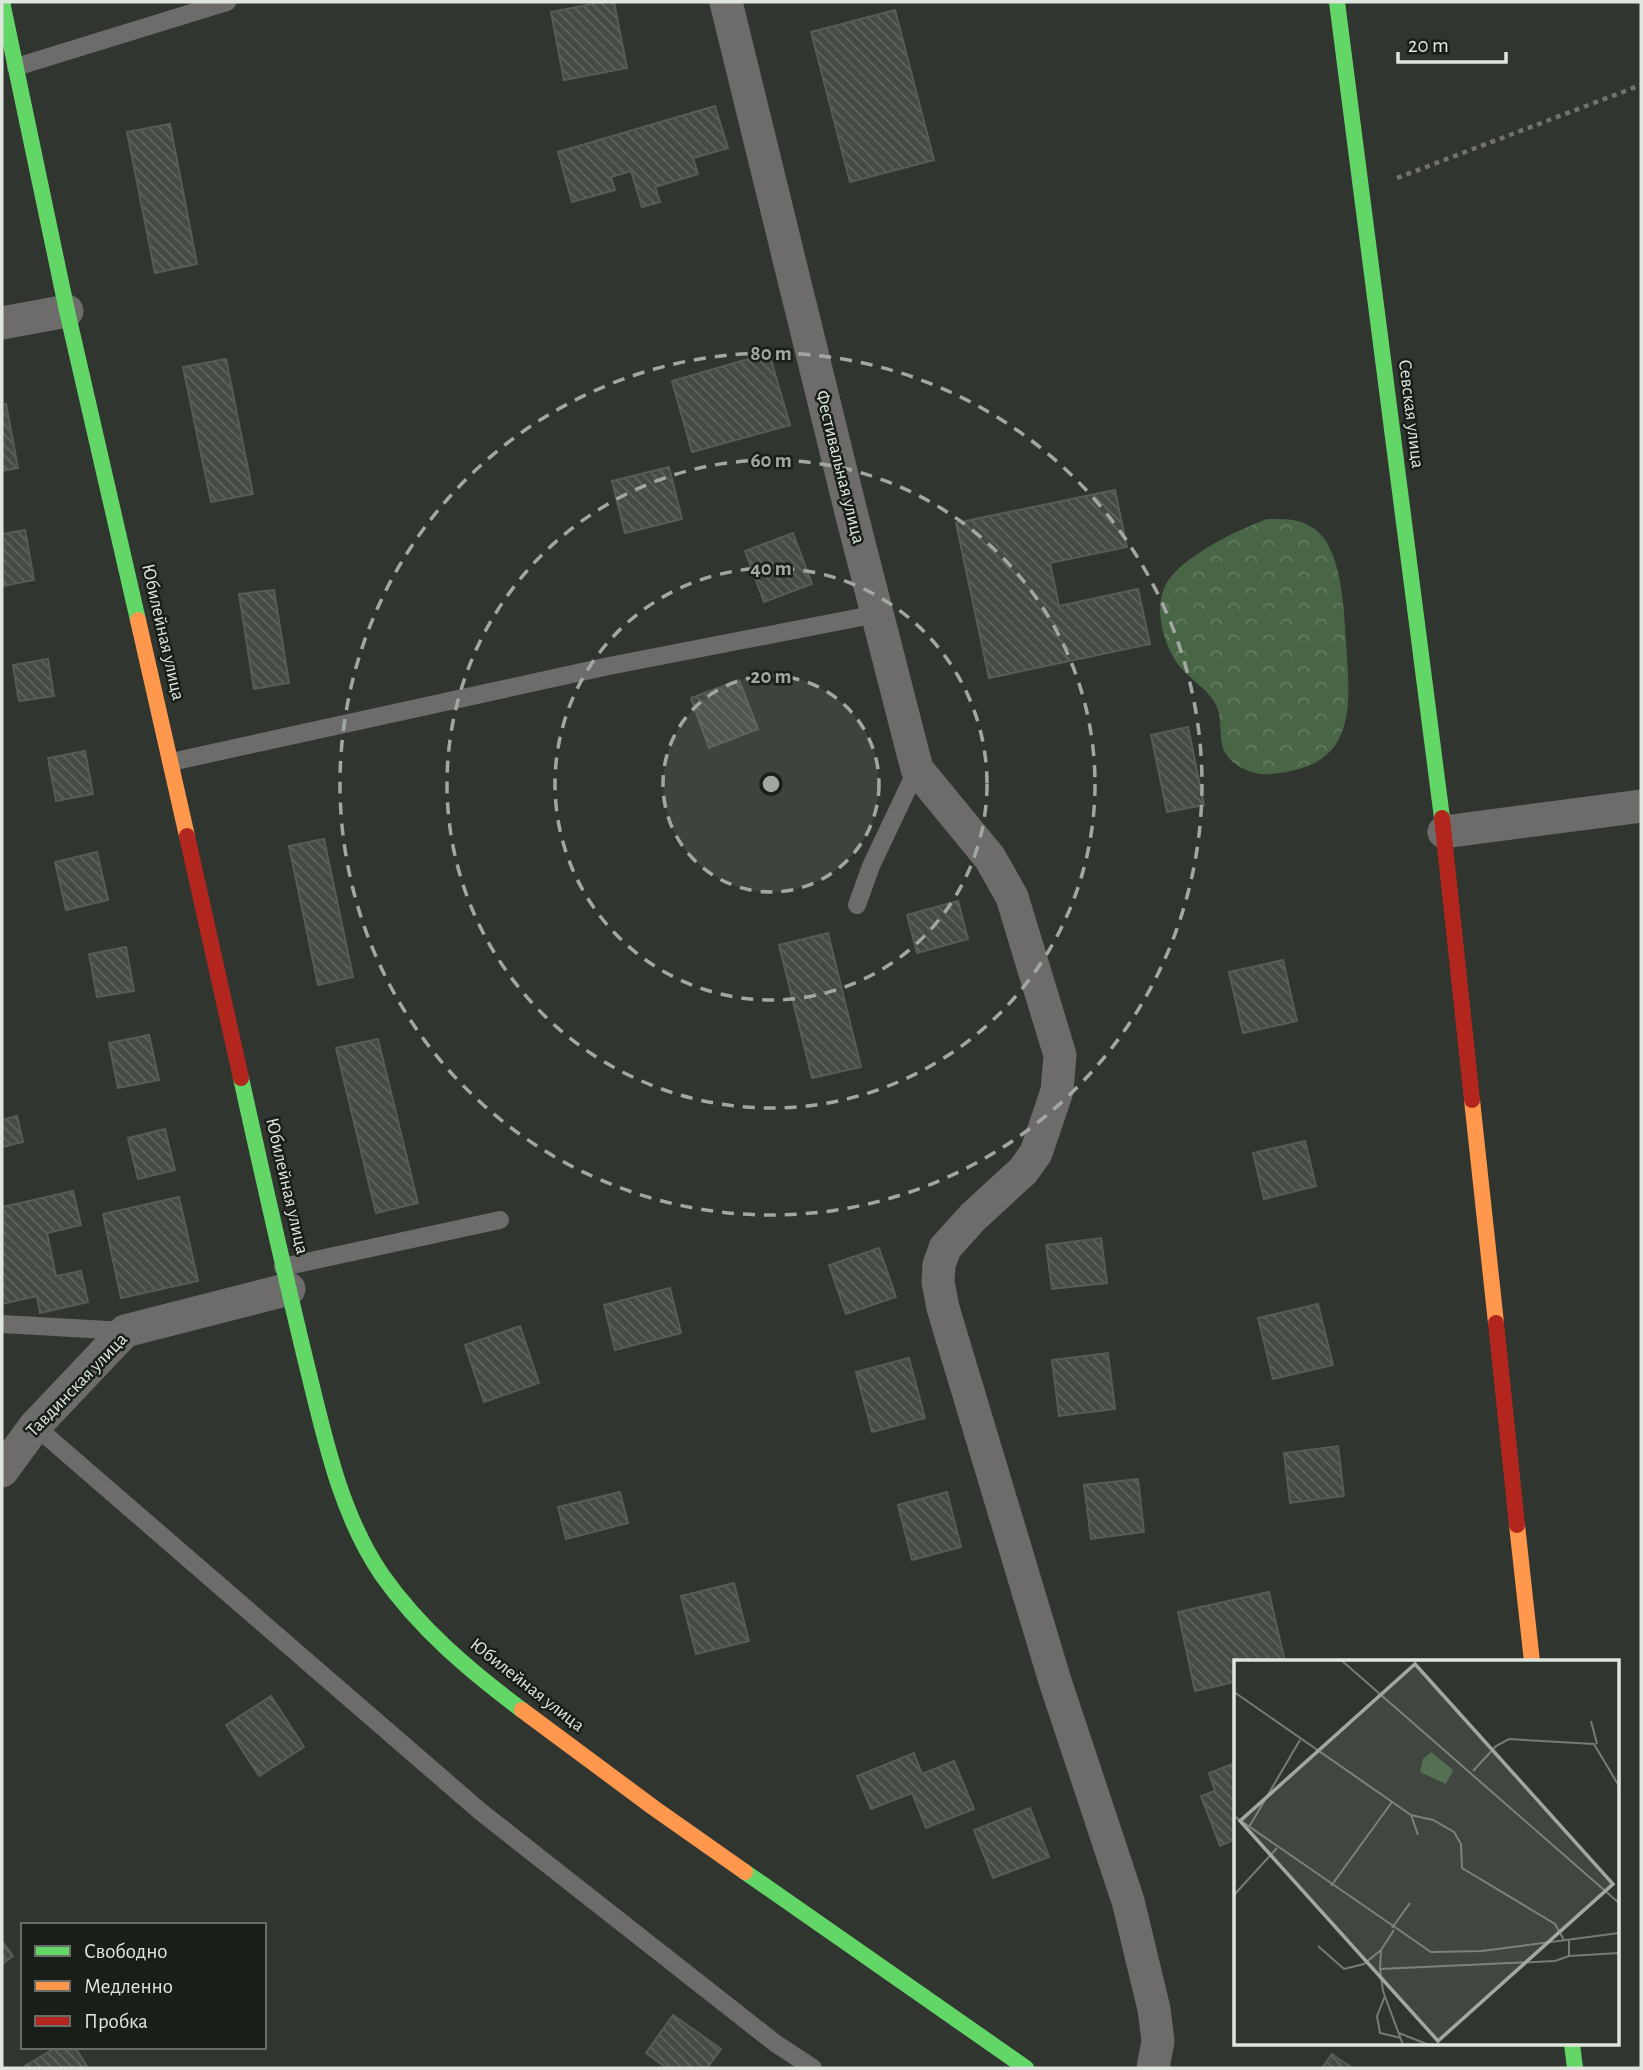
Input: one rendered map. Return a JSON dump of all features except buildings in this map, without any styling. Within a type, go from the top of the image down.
[{"type":"street","name":"Юбилейная улица","points":[[2,2],[67,311],[286,1278],[317,1405],[339,1484],[356,1530],[381,1573],[412,1615],[495,1690],[653,1808],[1026,2068]]},
{"type":"street","name":"Фестивальная улица","points":[[726,2],[917,769]]},
{"type":"street","name":"Севская улица","points":[[1337,2],[1444,832],[1532,1660]]},
{"type":"street","points":[[2,323],[67,311]]},
{"type":"street","points":[[917,769],[990,858],[1012,897],[1060,1055],[1057,1091],[1036,1153],[1023,1171],[973,1217],[945,1248],[939,1265],[938,1282],[943,1307],[1055,1681],[1128,1901],[1154,2009],[1158,2041],[1153,2068]]},
{"type":"street","points":[[1444,832],[1641,806]]},
{"type":"street","name":"Тавдинская улица","points":[[2,1471],[35,1426],[125,1331],[286,1278]]},
{"type":"street","points":[[1572,2046],[1575,2068]]},
{"type":"lane","points":[[16,67],[227,2]]},
{"type":"lane","points":[[171,762],[609,666],[877,614]]},
{"type":"lane","points":[[857,905],[871,866],[917,769]]},
{"type":"lane","points":[[286,1278],[500,1220]]},
{"type":"lane","points":[[2,1324],[125,1331]]},
{"type":"lane","points":[[35,1426],[481,1812],[775,2043],[813,2068]]},
{"type":"path","points":[[1361,191],[1641,85]]},
{"type":"green space","points":[[1267,519],[1293,520],[1311,527],[1325,540],[1332,552],[1343,598],[1348,697],[1342,732],[1334,747],[1321,760],[1302,768],[1266,774],[1244,769],[1225,753],[1217,707],[1175,660],[1164,635],[1160,606],[1164,589],[1171,578],[1194,556],[1240,530]]},
{"type":"traffic: fast","points":[[2,2],[67,311],[138,620]]},
{"type":"traffic: fast","points":[[1337,2],[1442,818]]},
{"type":"traffic: fast","points":[[241,1078],[319,1417],[335,1472],[355,1525],[382,1575],[429,1631],[522,1710]]},
{"type":"traffic: fast","points":[[745,1872],[1026,2068]]},
{"type":"traffic: fast","points":[[1572,2046],[1575,2068]]},
{"type":"traffic: slow","points":[[138,620],[187,836]]},
{"type":"traffic: slow","points":[[1472,1100],[1496,1323]]},
{"type":"traffic: slow","points":[[1517,1525],[1532,1660]]},
{"type":"traffic: slow","points":[[522,1710],[745,1872]]},
{"type":"traffic: jam","points":[[1442,818],[1472,1100]]},
{"type":"traffic: jam","points":[[187,836],[241,1078]]},
{"type":"traffic: jam","points":[[1496,1323],[1517,1525]]}]
